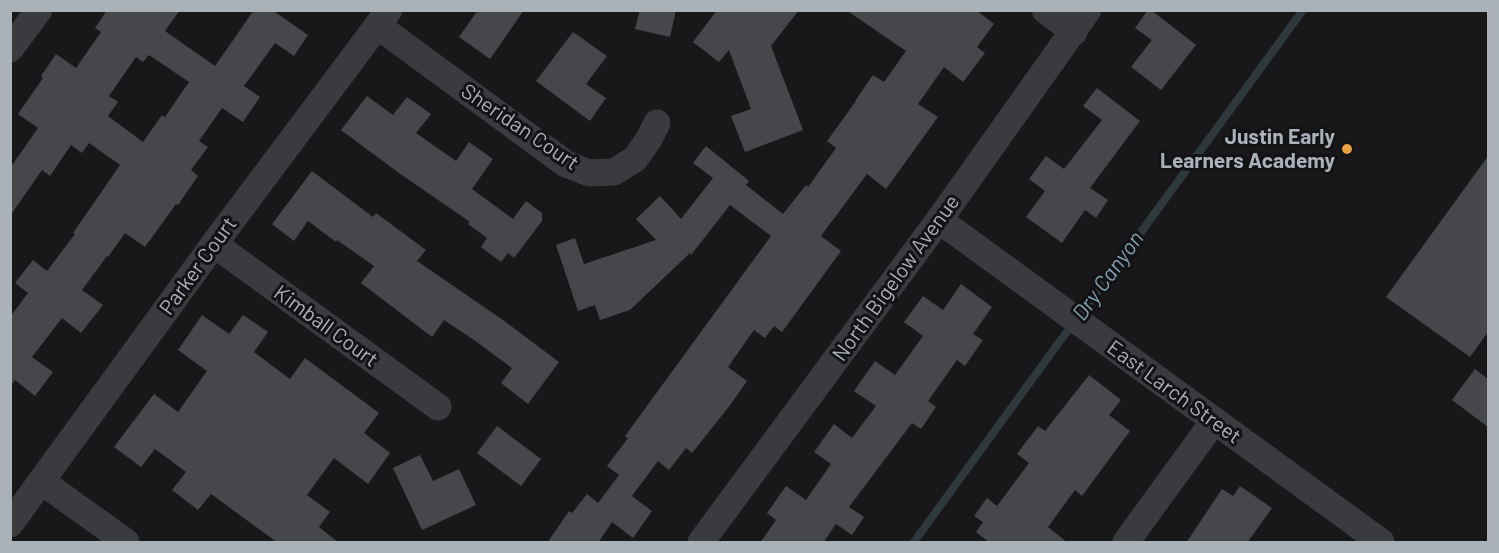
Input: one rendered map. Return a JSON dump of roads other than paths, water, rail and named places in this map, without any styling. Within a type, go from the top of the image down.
[{"type":"street","points":[[10,49],[39,10]]},
{"type":"street","points":[[1045,10],[1081,21]]},
{"type":"street","name":"Sheridan Court","points":[[384,18],[566,164],[589,173],[614,172],[635,159],[650,139],[657,123]]},
{"type":"street","name":"Parker Court","points":[[10,524],[214,244],[384,18]]},
{"type":"street","name":"North Bigelow Avenue","points":[[701,543],[939,220],[1081,21]]},
{"type":"street","name":"East Larch Street","points":[[939,220],[1381,543]]},
{"type":"street","name":"Kimball Court","points":[[214,244],[438,407]]},
{"type":"street","points":[[1126,543],[1214,421]]},
{"type":"street","points":[[41,481],[126,543]]},
{"type":"waterway","name":"Dry Canyon","points":[[914,542],[1303,10]]},
{"type":"place","name":"Justin Early Learners Academy","points":[[1347,149]]}]
